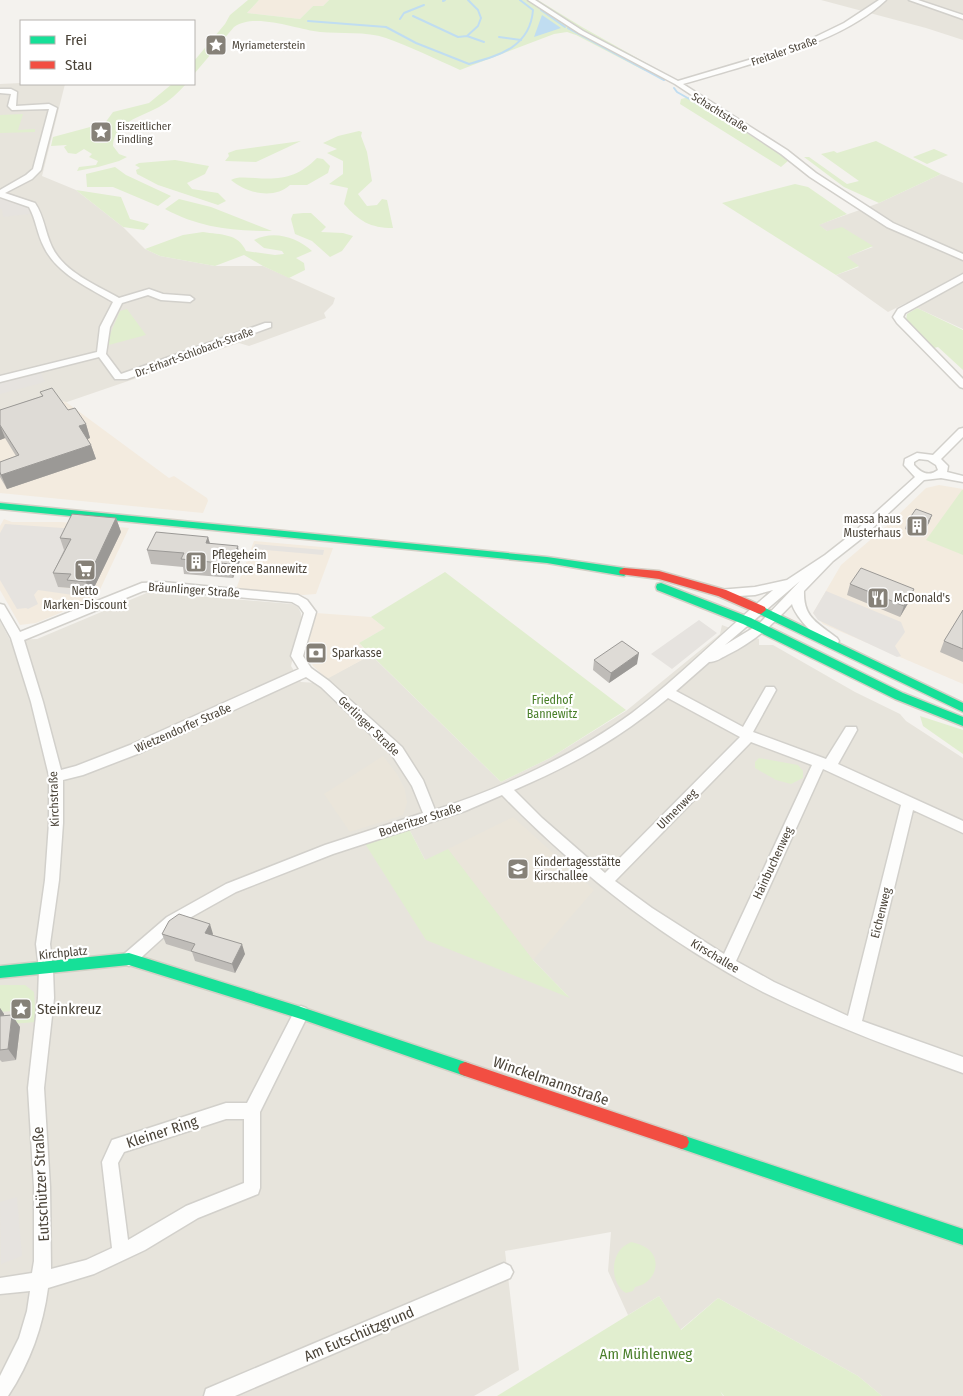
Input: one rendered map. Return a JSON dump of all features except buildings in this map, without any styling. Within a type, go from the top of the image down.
[{"type":"main road","points":[[0,506],[478,552],[659,575],[722,593],[773,615],[963,708]]},
{"type":"main road","points":[[632,573],[747,621],[899,696],[963,722]]},
{"type":"main road","name":"Kirchplatz","points":[[0,972],[46,969],[129,959]]},
{"type":"main road","name":"Winckelmannstraße","points":[[129,959],[301,1013],[963,1237]]},
{"type":"street","name":"Schachtstraße","points":[[531,0],[581,32],[677,82],[784,152],[813,174],[890,225],[961,258]]},
{"type":"street","name":"Freitaler Straße","points":[[677,82],[751,62],[813,42],[842,28],[883,0]]},
{"type":"street","points":[[912,0],[963,17]]},
{"type":"street","points":[[0,91],[15,93],[12,106],[15,108],[49,106],[53,108],[37,170],[29,177],[0,194]]},
{"type":"street","points":[[0,194],[32,205],[35,208],[41,233],[50,251],[65,269],[118,302]]},
{"type":"street","points":[[963,277],[898,314],[900,321],[963,385]]},
{"type":"street","points":[[0,379],[101,354],[105,327],[118,302],[149,292],[161,297],[190,299]]},
{"type":"street","name":"Dr.-Erhart-Schlobach-Straße","points":[[101,354],[114,374],[118,377],[127,376],[268,325]]},
{"type":"street","points":[[935,459],[963,431]]},
{"type":"street","points":[[940,474],[942,466],[935,459],[917,456],[909,461],[911,469],[922,476],[936,476],[940,474],[963,479]]},
{"type":"street","name":"Boderitzer Straße","points":[[129,959],[172,921],[231,888],[330,848],[460,808],[558,765],[603,740],[668,692],[758,609],[794,586],[857,536],[922,476]]},
{"type":"street","name":"Bräunlinger Straße","points":[[17,638],[142,587],[163,586],[294,598],[303,603],[310,612],[297,656],[307,671]]},
{"type":"street","points":[[722,593],[794,586],[796,604],[803,617],[840,648]]},
{"type":"street","name":"Boderitzer Straße","points":[[702,662],[744,641],[762,628],[794,586]]},
{"type":"street","name":"Kirchstraße","points":[[0,608],[17,638],[37,702],[56,776],[56,823],[52,880],[43,944],[46,969]]},
{"type":"street","name":"Wietzendorfer Straße","points":[[56,776],[78,771],[135,749],[307,671]]},
{"type":"street","name":"Gerlinger Straße","points":[[307,671],[325,684],[397,751],[418,784],[431,817]]},
{"type":"street","name":"Ulmenweg","points":[[605,882],[748,735],[770,690]]},
{"type":"street","points":[[668,692],[748,735],[825,764],[963,827]]},
{"type":"street","name":"Hainbuchenweg","points":[[727,964],[825,764],[833,758],[851,730]]},
{"type":"street","name":"Kirschallee","points":[[504,788],[561,846],[605,882],[670,928],[727,964],[811,1007],[853,1025],[963,1065]]},
{"type":"street","name":"Eichenweg","points":[[853,1025],[909,801]]},
{"type":"street","name":"Eutschützer Straße","points":[[0,1392],[27,1341],[41,1281],[43,1233],[36,1088],[46,998],[46,969]]},
{"type":"street","points":[[1,1286],[41,1281],[88,1268],[139,1244],[192,1212],[252,1188],[252,1111],[301,1013]]},
{"type":"street","name":"Kleiner Ring","points":[[121,1251],[110,1162],[118,1146],[226,1111],[252,1111]]},
{"type":"street","name":"Am Eutschützgrund","points":[[213,1396],[504,1272]]},
{"type":"street","points":[[0,1392],[2,1396]]},
{"type":"shaded area","points":[[259,0],[329,0],[323,6],[313,6],[300,19],[247,13]]},
{"type":"shaded area","points":[[821,0],[963,0],[963,40],[926,28]]},
{"type":"shaded area","points":[[0,84],[65,85],[42,176],[76,190],[123,227],[145,249],[160,256],[215,266],[263,266],[335,298],[333,304],[324,313],[326,318],[249,346],[239,343],[67,402],[58,401],[0,419]]},
{"type":"shaded area","points":[[941,174],[963,183],[963,329],[906,303],[888,312],[836,275],[859,267],[846,257],[873,247],[827,231],[818,225],[879,203]]},
{"type":"shaded area","points":[[0,198],[29,207],[30,214],[3,217],[2,209],[0,209]]},
{"type":"shaded area","points":[[40,371],[45,382],[0,394],[0,381]]},
{"type":"shaded area","points":[[58,401],[66,402],[169,478],[174,476],[207,498],[208,501],[203,513],[0,493],[0,419]]},
{"type":"shaded area","points":[[939,485],[963,489],[963,684],[823,624],[813,613],[841,565],[890,523],[926,488]]},
{"type":"shaded area","points":[[4,519],[12,522],[61,522],[129,528],[96,598],[36,623],[20,625],[0,590],[0,526]]},
{"type":"shaded area","points":[[5,524],[77,529],[59,587],[76,589],[73,595],[38,590],[34,595],[38,604],[28,609],[17,609],[0,580],[0,533]]},
{"type":"shaded area","points":[[254,541],[333,548],[316,594],[303,595],[236,589]]},
{"type":"shaded area","points":[[255,544],[324,550],[323,555],[253,549]]},
{"type":"shaded area","points":[[826,591],[901,622],[905,632],[895,646],[901,656],[897,657],[818,620],[813,613]]},
{"type":"shaded area","points":[[149,592],[292,604],[298,607],[301,613],[301,621],[291,666],[301,682],[318,683],[371,655],[501,782],[550,758],[626,711],[720,634],[722,625],[759,639],[759,645],[773,645],[855,692],[900,714],[906,721],[963,758],[963,1396],[882,1396],[858,1376],[718,1298],[680,1330],[659,1296],[628,1315],[608,1271],[611,1232],[505,1251],[519,1370],[474,1396],[0,1396],[0,621],[10,640],[37,639]],"holes":[[[409,829],[425,860],[533,960],[569,997],[364,842]]]},
{"type":"shaded area","points":[[316,613],[371,617],[385,628],[359,643],[371,655],[327,679],[313,666],[306,650]]},
{"type":"shaded area","points":[[699,620],[717,633],[672,669],[651,654]]},
{"type":"shaded area","points":[[383,756],[397,774],[405,790],[407,803],[403,815],[350,832],[324,794]]},
{"type":"shaded area","name":"Kindertagesstätte Kirschallee","points":[[513,817],[594,890],[533,960],[448,849]]},
{"type":"shaded area","points":[[17,1197],[22,1256],[1,1264],[0,1202]]},
{"type":"green space","points":[[248,0],[259,0],[247,13],[300,19],[313,6],[323,6],[329,0],[538,0],[655,68],[645,71],[567,32],[554,34],[460,70],[405,45],[378,36],[311,31],[277,23],[253,21],[234,27],[195,73],[195,60],[225,24],[230,15]]},
{"type":"green space","points":[[171,85],[185,85],[163,105],[130,121],[118,131],[113,146],[119,154],[127,157],[119,161],[77,171],[79,167],[96,165],[98,161],[89,157],[92,154],[84,149],[76,154],[68,153],[64,147],[67,145],[51,146],[53,137],[105,123],[113,112],[149,103]]},
{"type":"green space","points":[[690,97],[789,160],[781,167],[680,104],[681,99]]},
{"type":"green space","points":[[23,114],[18,130],[35,129],[35,132],[0,133],[0,115]]},
{"type":"green space","points":[[362,132],[361,136],[367,152],[372,181],[358,194],[367,206],[377,205],[382,199],[387,200],[393,228],[378,227],[360,219],[344,204],[348,188],[329,184],[343,174],[343,161],[327,153],[337,149],[323,143],[338,136]]},
{"type":"green space","points":[[301,141],[256,162],[225,161],[229,156],[228,153],[236,150]]},
{"type":"green space","points":[[876,141],[941,174],[879,203],[844,187],[804,157],[809,157],[847,184],[859,181],[821,154],[834,151],[837,153]]},
{"type":"green space","points":[[934,149],[948,155],[927,164],[913,157]]},
{"type":"green space","points":[[317,158],[323,159],[330,166],[328,173],[307,185],[290,185],[276,192],[260,193],[237,185],[231,180],[289,176],[303,169]]},
{"type":"green space","points":[[175,160],[209,166],[205,174],[187,183],[192,189],[218,193],[226,201],[218,205],[158,185],[137,174],[136,170],[140,168],[135,165],[139,163]]},
{"type":"green space","points":[[115,167],[126,175],[171,196],[158,206],[113,187],[87,187],[86,174]]},
{"type":"green space","points":[[795,184],[808,187],[847,214],[819,225],[827,231],[842,227],[873,246],[847,257],[859,266],[836,275],[722,203]]},
{"type":"green space","points":[[76,190],[121,197],[130,219],[149,224],[144,230],[123,227]]},
{"type":"green space","points":[[179,199],[211,207],[272,231],[217,227],[191,220],[165,209]]},
{"type":"green space","points":[[311,213],[326,227],[321,232],[343,233],[353,236],[342,251],[330,257],[312,241],[295,234],[291,219],[293,214]]},
{"type":"green space","points":[[203,232],[234,238],[243,245],[246,251],[275,255],[284,254],[282,251],[264,248],[254,240],[277,235],[299,242],[312,251],[296,258],[304,263],[305,270],[289,278],[244,255],[215,266],[160,256],[145,249],[183,235]]},
{"type":"green space","points":[[917,308],[963,330],[963,370],[938,347],[934,348],[906,320],[907,314]]},
{"type":"green space","points":[[127,309],[146,335],[105,346],[120,311]]},
{"type":"green space","points":[[963,490],[963,555],[926,540]]},
{"type":"green space","name":"Friedhof Bannewitz","points":[[445,572],[626,710],[550,758],[501,782],[359,643],[385,628],[371,617]]},
{"type":"green space","points":[[920,716],[963,730],[963,754],[923,726]]},
{"type":"green space","points":[[759,758],[798,765],[803,771],[803,778],[791,784],[776,780],[755,768],[755,762]]},
{"type":"green space","points":[[409,829],[425,860],[448,849],[533,960],[570,998],[426,940],[364,842]]},
{"type":"green space","points":[[0,985],[25,985],[34,992],[36,1022],[10,1024],[12,1011],[0,1012]]},
{"type":"green space","points":[[631,1242],[650,1250],[654,1256],[655,1269],[653,1275],[648,1280],[635,1287],[633,1291],[626,1293],[615,1279],[614,1266],[617,1254],[624,1246]]},
{"type":"green space","name":"Am Mühlenweg","points":[[659,1296],[681,1330],[718,1298],[858,1376],[882,1396],[724,1396],[720,1391],[723,1396],[497,1396]]},
{"type":"water","points":[[542,15],[561,28],[534,37]]},
{"type":"waterway","points":[[467,36],[478,26],[481,18],[478,10],[468,0]]},
{"type":"waterway","points":[[520,0],[533,10],[531,23],[521,40]]},
{"type":"waterway","points":[[400,19],[404,13],[424,5]]},
{"type":"waterway","points":[[541,10],[565,27]]},
{"type":"waterway","points":[[413,16],[458,37],[467,36]]},
{"type":"waterway","points":[[308,21],[386,27],[416,43],[469,64],[502,53],[512,48],[521,40]]},
{"type":"waterway","points":[[568,28],[664,80]]},
{"type":"waterway","points":[[467,36],[484,42]]},
{"type":"waterway","points":[[499,37],[521,40]]},
{"type":"waterway","points":[[674,88],[677,92],[751,134]]},
{"type":"waterway","points":[[770,146],[786,158]]},
{"type":"traffic: fast","points":[[0,506],[547,560],[624,572]]},
{"type":"traffic: fast","points":[[661,587],[747,621],[899,696],[963,722]]},
{"type":"traffic: fast","points":[[761,610],[963,708]]},
{"type":"traffic: fast","points":[[0,972],[129,959],[301,1013],[465,1069]]},
{"type":"traffic: fast","points":[[682,1142],[963,1237]]},
{"type":"traffic: jam","points":[[624,572],[659,575],[722,593],[761,610]]},
{"type":"traffic: jam","points":[[465,1069],[682,1142]]},
{"type":"place","name":"Myriameterstein","points":[[216,45]]},
{"type":"place","name":"Eiszeitlicher Findling","points":[[101,132]]},
{"type":"place","name":"massa haus Musterhaus","points":[[917,526]]},
{"type":"place","name":"Pflegeheim Florence Bannewitz","points":[[196,562]]},
{"type":"place","name":"Netto Marken-Discount","points":[[85,570]]},
{"type":"place","name":"McDonald's","points":[[878,598]]},
{"type":"place","name":"Sparkasse","points":[[316,653]]},
{"type":"place","name":"Kindertagesstätte Kirschallee","points":[[518,869]]},
{"type":"place","name":"Steinkreuz","points":[[21,1009]]}]
